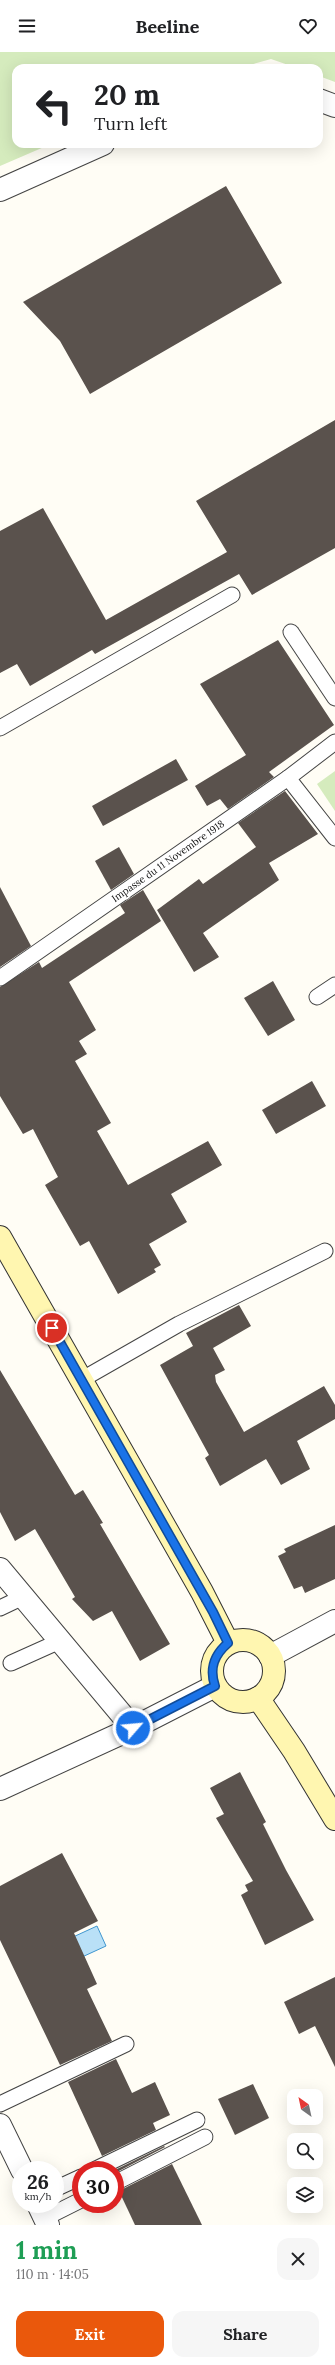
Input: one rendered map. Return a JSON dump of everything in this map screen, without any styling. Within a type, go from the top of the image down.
[{"type":"main road","points":[[0,1238],[213,1612],[228,1643]]},
{"type":"main road","points":[[247,1640],[256,1642],[264,1648],[270,1656],[274,1675],[265,1692],[258,1698],[250,1701],[234,1701],[226,1698],[215,1686],[212,1676],[212,1667],[217,1653],[228,1643],[247,1640]]},
{"type":"main road","points":[[258,1698],[294,1751],[335,1819]]},
{"type":"street","points":[[323,102],[335,106]]},
{"type":"street","points":[[0,190],[94,148]]},
{"type":"street","points":[[0,1569],[133,1728]]},
{"type":"street","points":[[270,1656],[335,1621]]},
{"type":"street","points":[[0,1789],[133,1728],[215,1686]]},
{"type":"street","points":[[0,2125],[18,2161]]},
{"type":"lane","points":[[0,728],[232,595]]},
{"type":"lane","points":[[291,632],[335,698]]},
{"type":"lane","name":"Impasse du 11 Novembre 1918","points":[[0,978],[288,778],[335,742]]},
{"type":"lane","points":[[288,778],[335,838]]},
{"type":"lane","points":[[317,997],[335,985]]},
{"type":"lane","points":[[81,1380],[179,1324],[324,1251]]},
{"type":"lane","points":[[0,1608],[23,1597]]},
{"type":"lane","points":[[11,1663],[60,1641]]},
{"type":"lane","points":[[0,2104],[126,2044]]},
{"type":"lane","points":[[113,2161],[197,2120]]},
{"type":"lane","points":[[124,2178],[205,2137]]},
{"type":"lane","points":[[44,2216],[72,2204]]},
{"type":"green space","points":[[0,52],[335,52],[335,82],[323,78],[323,64],[285,64],[271,59],[253,64],[12,64],[12,148],[42,148],[0,166]]},
{"type":"green space","points":[[335,771],[335,811],[317,784]]},
{"type":"water","points":[[97,1926],[106,1946],[69,1963],[60,1943]]},
{"type":"building","points":[[226,186],[282,283],[90,394],[60,341],[23,302]]},
{"type":"building","points":[[335,420],[335,548],[252,595],[239,574],[95,654],[92,650],[30,686],[17,664],[0,673],[0,531],[43,508],[106,620],[227,552],[196,501]]},
{"type":"building","points":[[278,640],[334,725],[269,772],[274,777],[228,809],[220,799],[207,806],[195,786],[246,755],[200,684]]},
{"type":"building","points":[[176,759],[188,780],[103,826],[92,806]]},
{"type":"building","points":[[285,791],[318,834],[269,863],[279,880],[203,933],[219,957],[194,972],[157,910],[199,879],[203,884],[256,847],[238,823]]},
{"type":"building","points":[[119,847],[134,874],[111,890],[95,861]]},
{"type":"building","points":[[0,887],[31,946],[0,967]]},
{"type":"building","points":[[143,890],[161,921],[69,982],[96,1030],[79,1041],[87,1054],[75,1061],[111,1123],[97,1131],[128,1185],[208,1141],[222,1165],[171,1194],[187,1222],[149,1244],[161,1265],[154,1269],[156,1272],[118,1294],[89,1241],[80,1246],[45,1185],[58,1177],[33,1129],[23,1134],[0,1096],[0,987],[39,962],[42,968],[125,913],[120,905]]},
{"type":"building","points":[[273,981],[295,1020],[268,1036],[244,998]]},
{"type":"building","points":[[312,1081],[326,1106],[276,1134],[262,1110]]},
{"type":"building","points":[[239,1305],[251,1326],[213,1348],[225,1370],[215,1375],[216,1382],[244,1432],[324,1386],[335,1405],[335,1419],[297,1441],[310,1469],[281,1485],[266,1459],[220,1486],[205,1458],[209,1455],[160,1365],[193,1346],[186,1333]]},
{"type":"building","points":[[0,1370],[75,1495],[83,1490],[103,1523],[100,1524],[170,1644],[140,1661],[112,1611],[93,1621],[72,1599],[75,1597],[35,1529],[15,1541],[0,1512]]},
{"type":"building","points":[[335,1525],[335,1579],[305,1593],[302,1586],[294,1589],[278,1556],[286,1552],[284,1549]]},
{"type":"building","points":[[240,1772],[266,1822],[263,1824],[286,1870],[314,1920],[265,1945],[241,1895],[248,1891],[245,1885],[253,1881],[216,1818],[224,1814],[210,1788]]},
{"type":"building","points":[[62,1853],[98,1921],[74,1933],[97,1984],[87,1989],[112,2041],[60,2065],[0,1940],[0,1886]]},
{"type":"building","points":[[335,1977],[335,2067],[315,2026],[299,2034],[284,2002]]},
{"type":"building","points":[[116,2059],[132,2093],[155,2082],[170,2115],[153,2123],[156,2130],[102,2156],[68,2082]]},
{"type":"building","points":[[253,2084],[269,2118],[235,2135],[218,2099]]},
{"type":"building","points":[[164,2146],[165,2147],[124,2168],[124,2166]]},
{"type":"building","points":[[172,2164],[202,2225],[135,2225],[124,2202],[124,2188]]},
{"type":"route","points":[[52,1328],[213,1612],[228,1643],[220,1649],[215,1657],[212,1667],[212,1676],[215,1686],[133,1728]]}]
